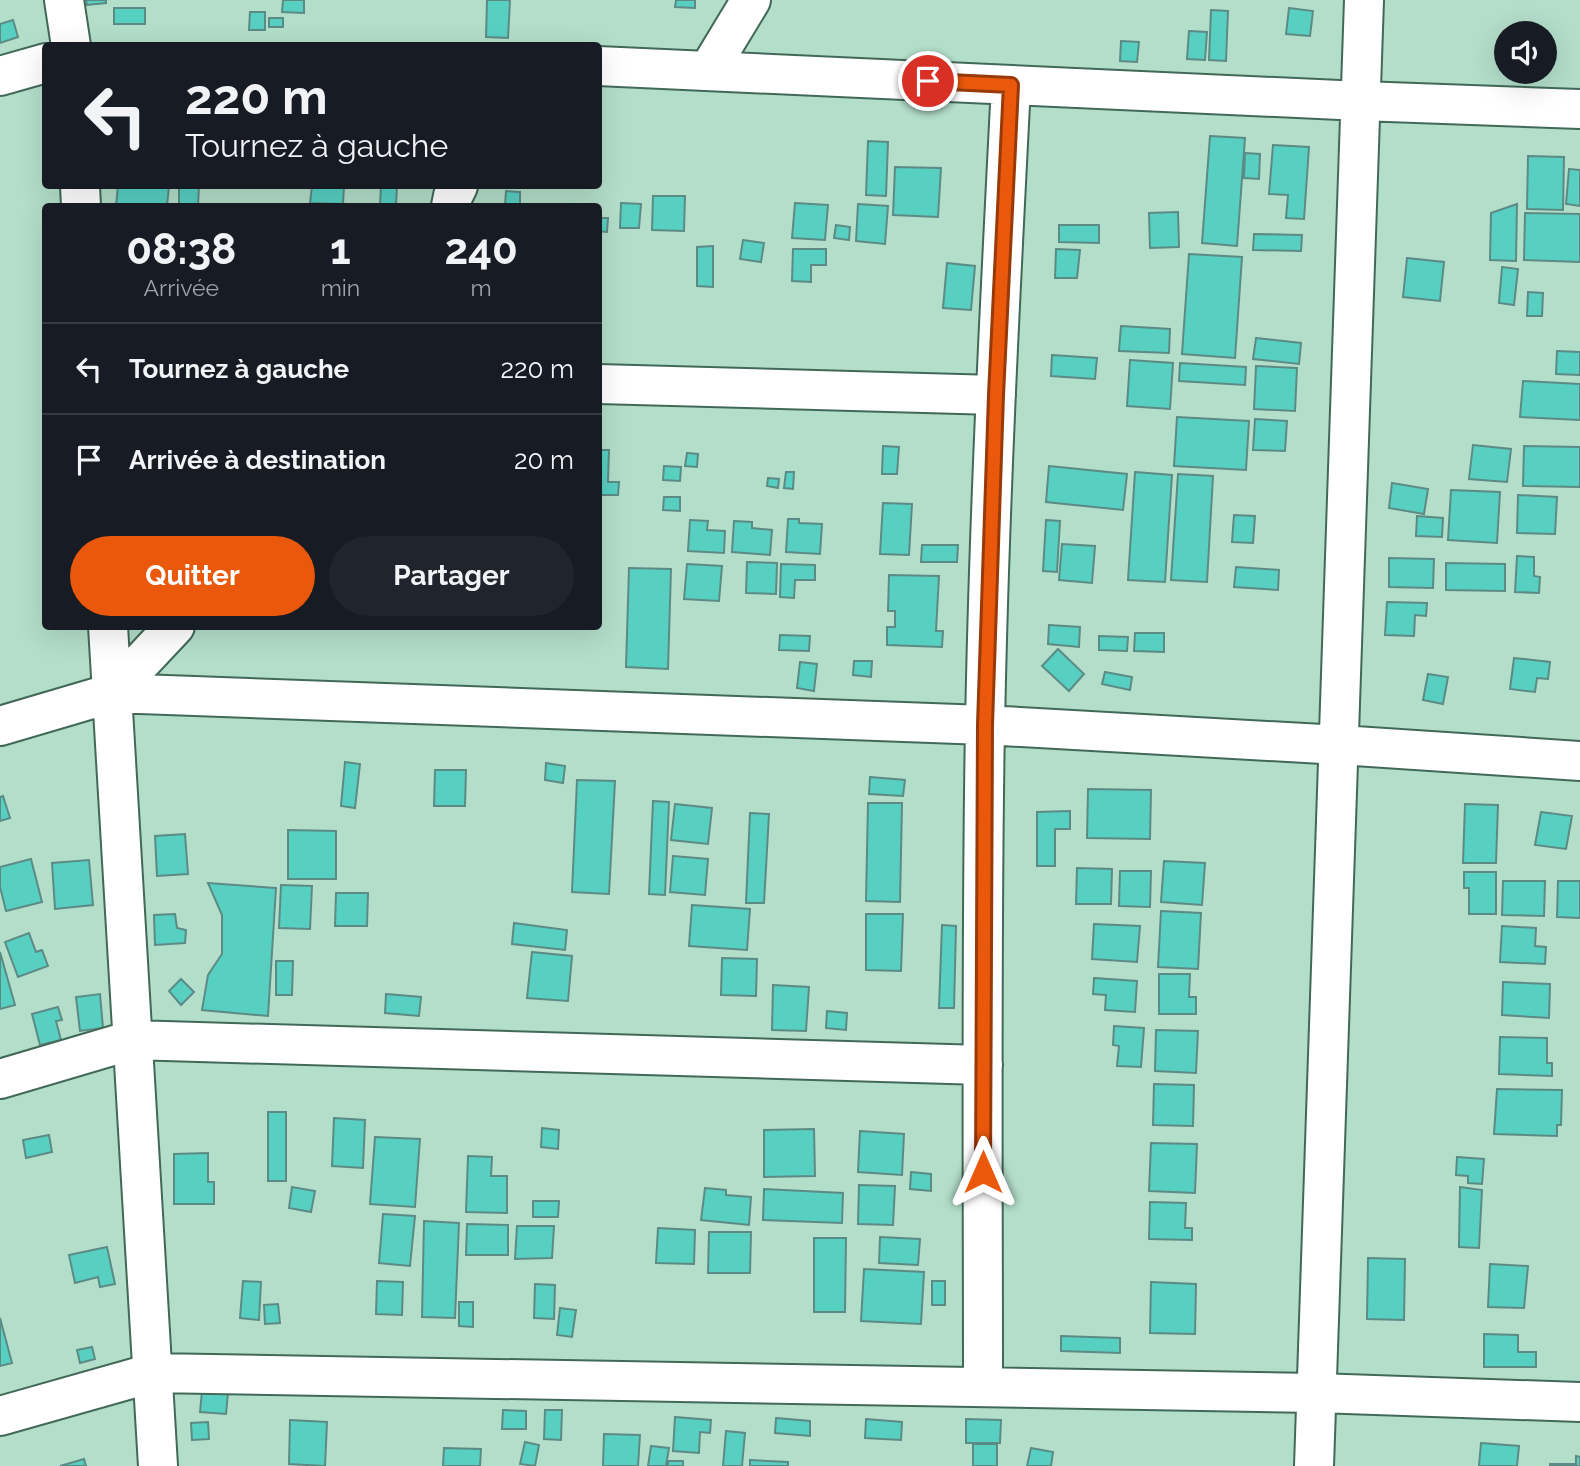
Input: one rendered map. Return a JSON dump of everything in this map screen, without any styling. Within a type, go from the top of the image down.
[{"type":"street","points":[[64,0],[70,42]]},
{"type":"street","points":[[708,71],[751,0]]},
{"type":"street","points":[[1314,1466],[1364,0]]},
{"type":"street","points":[[0,76],[42,64]]},
{"type":"street","points":[[602,66],[1580,109]]},
{"type":"street","points":[[983,1387],[985,725],[996,395],[1011,85]]},
{"type":"street","points":[[602,384],[996,395]]},
{"type":"street","points":[[108,630],[158,1466]]},
{"type":"street","points":[[112,693],[171,630]]},
{"type":"street","points":[[0,726],[112,693],[985,725],[1340,744],[1580,761]]},
{"type":"street","points":[[0,1079],[132,1041],[983,1065]]},
{"type":"street","points":[[0,1416],[152,1373],[1317,1393],[1580,1402]]},
{"type":"building","points":[[86,0],[106,0],[106,3],[87,5]]},
{"type":"building","points":[[283,0],[304,0],[304,13],[282,12]]},
{"type":"building","points":[[487,0],[510,0],[508,38],[486,37]]},
{"type":"building","points":[[676,0],[695,0],[695,8],[675,7]]},
{"type":"building","points":[[114,8],[145,8],[145,24],[114,24]]},
{"type":"building","points":[[1289,8],[1313,11],[1310,36],[1286,34]]},
{"type":"building","points":[[1211,10],[1228,11],[1226,61],[1209,60]]},
{"type":"building","points":[[250,12],[265,12],[265,30],[249,30]]},
{"type":"building","points":[[269,18],[283,18],[283,27],[269,27]]},
{"type":"building","points":[[13,20],[18,37],[0,43],[0,24]]},
{"type":"building","points":[[1189,31],[1207,32],[1205,60],[1187,59]]},
{"type":"building","points":[[1121,41],[1139,42],[1137,62],[1120,61]]},
{"type":"building","points":[[1210,136],[1245,138],[1237,246],[1202,243]]},
{"type":"building","points":[[868,141],[888,142],[886,196],[866,195]]},
{"type":"building","points":[[1273,145],[1309,147],[1304,219],[1286,218],[1288,195],[1269,194]]},
{"type":"building","points":[[1245,153],[1260,154],[1259,179],[1244,178]]},
{"type":"building","points":[[1528,156],[1564,157],[1563,210],[1527,209]]},
{"type":"building","points":[[895,167],[941,168],[938,217],[893,215]]},
{"type":"building","points":[[1569,169],[1580,170],[1580,206],[1566,204]]},
{"type":"building","points":[[118,189],[169,189],[167,203],[116,203]]},
{"type":"building","points":[[179,189],[199,189],[198,203],[179,203]]},
{"type":"building","points":[[312,189],[344,189],[343,203],[310,203]]},
{"type":"building","points":[[381,189],[397,189],[396,203],[380,203]]},
{"type":"building","points":[[506,191],[520,192],[520,203],[505,203]]},
{"type":"building","points":[[653,196],[685,196],[684,231],[652,230]]},
{"type":"building","points":[[621,203],[641,204],[639,228],[620,228]]},
{"type":"building","points":[[795,203],[828,205],[825,240],[792,238]]},
{"type":"building","points":[[858,204],[888,206],[885,244],[856,241]]},
{"type":"building","points":[[1517,204],[1516,261],[1490,260],[1491,213]]},
{"type":"building","points":[[1178,212],[1179,247],[1150,248],[1149,213]]},
{"type":"building","points":[[1525,213],[1580,214],[1580,262],[1524,260]]},
{"type":"building","points":[[602,218],[608,218],[607,232],[602,231]]},
{"type":"building","points":[[836,225],[850,227],[849,240],[834,238]]},
{"type":"building","points":[[1059,225],[1099,225],[1099,243],[1059,242]]},
{"type":"building","points":[[1254,234],[1302,235],[1301,251],[1253,250]]},
{"type":"building","points":[[743,240],[764,243],[761,262],[740,259]]},
{"type":"building","points":[[713,246],[713,287],[697,286],[697,247]]},
{"type":"building","points":[[793,249],[826,249],[826,265],[811,265],[811,282],[792,281]]},
{"type":"building","points":[[1056,249],[1080,250],[1077,278],[1055,278]]},
{"type":"building","points":[[1189,254],[1242,257],[1235,358],[1182,354]]},
{"type":"building","points":[[1407,258],[1444,262],[1440,301],[1403,297]]},
{"type":"building","points":[[947,263],[975,266],[971,310],[943,308]]},
{"type":"building","points":[[1502,267],[1518,269],[1514,305],[1499,303]]},
{"type":"building","points":[[1528,292],[1543,293],[1542,316],[1527,316]]},
{"type":"building","points":[[1121,326],[1170,329],[1169,353],[1119,351]]},
{"type":"building","points":[[1256,338],[1301,343],[1299,364],[1253,359]]},
{"type":"building","points":[[1557,351],[1580,352],[1580,375],[1556,374]]},
{"type":"building","points":[[1052,355],[1097,358],[1095,379],[1051,376]]},
{"type":"building","points":[[1130,360],[1173,363],[1170,409],[1127,406]]},
{"type":"building","points":[[1180,363],[1246,367],[1245,385],[1179,381]]},
{"type":"building","points":[[1256,366],[1297,368],[1295,411],[1254,409]]},
{"type":"building","points":[[1523,381],[1580,384],[1580,420],[1520,417]]},
{"type":"building","points":[[1177,417],[1249,421],[1246,470],[1174,466]]},
{"type":"building","points":[[1255,419],[1287,421],[1285,451],[1253,450]]},
{"type":"building","points":[[1473,445],[1511,449],[1507,482],[1469,479]]},
{"type":"building","points":[[883,446],[899,447],[897,474],[882,474]]},
{"type":"building","points":[[1524,446],[1580,447],[1580,487],[1523,486]]},
{"type":"building","points":[[602,450],[609,450],[608,482],[619,482],[618,495],[602,495]]},
{"type":"building","points":[[687,453],[698,454],[697,467],[685,466]]},
{"type":"building","points":[[664,466],[681,467],[680,481],[663,480]]},
{"type":"building","points":[[1049,466],[1127,474],[1123,510],[1046,502]]},
{"type":"building","points":[[786,472],[794,472],[793,489],[784,488]]},
{"type":"building","points":[[1135,472],[1172,475],[1165,582],[1128,580]]},
{"type":"building","points":[[1178,474],[1213,476],[1207,582],[1171,580]]},
{"type":"building","points":[[768,478],[779,479],[778,488],[767,486]]},
{"type":"building","points":[[1392,483],[1428,489],[1424,514],[1389,508]]},
{"type":"building","points":[[1451,490],[1500,492],[1497,543],[1448,540]]},
{"type":"building","points":[[1518,495],[1557,497],[1555,534],[1517,533]]},
{"type":"building","points":[[664,497],[680,497],[680,511],[663,510]]},
{"type":"building","points":[[883,503],[912,504],[909,555],[880,554]]},
{"type":"building","points":[[1234,515],[1255,516],[1253,543],[1232,542]]},
{"type":"building","points":[[1417,516],[1443,518],[1442,537],[1416,536]]},
{"type":"building","points":[[788,519],[799,519],[799,523],[822,524],[820,554],[786,552]]},
{"type":"building","points":[[690,520],[708,521],[707,530],[725,531],[724,553],[688,551]]},
{"type":"building","points":[[1046,520],[1060,521],[1057,572],[1043,571]]},
{"type":"building","points":[[734,521],[752,522],[752,528],[772,530],[770,555],[732,552]]},
{"type":"building","points":[[1062,544],[1095,546],[1092,583],[1059,580]]},
{"type":"building","points":[[922,545],[958,545],[957,562],[921,562]]},
{"type":"building","points":[[1517,556],[1534,557],[1534,576],[1540,577],[1539,593],[1515,592]]},
{"type":"building","points":[[1389,558],[1434,559],[1433,588],[1389,587]]},
{"type":"building","points":[[747,562],[777,563],[776,594],[746,593]]},
{"type":"building","points":[[1446,563],[1505,564],[1505,591],[1446,590]]},
{"type":"building","points":[[687,564],[722,566],[719,601],[684,599]]},
{"type":"building","points":[[781,564],[815,565],[815,580],[795,580],[794,598],[780,597]]},
{"type":"building","points":[[1236,567],[1279,570],[1278,590],[1234,587]]},
{"type":"building","points":[[629,568],[671,569],[668,669],[626,667]]},
{"type":"building","points":[[889,575],[939,576],[936,631],[943,631],[942,647],[887,645],[887,627],[895,627],[895,611],[888,611]]},
{"type":"building","points":[[1387,602],[1427,603],[1426,616],[1415,615],[1414,636],[1385,635]]},
{"type":"building","points":[[1049,625],[1080,627],[1079,647],[1048,644]]},
{"type":"building","points":[[1135,633],[1164,633],[1164,652],[1134,651]]},
{"type":"building","points":[[780,635],[810,636],[809,651],[779,650]]},
{"type":"building","points":[[1099,636],[1128,637],[1127,651],[1099,650]]},
{"type":"building","points":[[1058,649],[1084,674],[1069,691],[1042,666]]},
{"type":"building","points":[[1514,658],[1550,662],[1548,679],[1537,678],[1535,692],[1510,689]]},
{"type":"building","points":[[854,661],[872,661],[871,677],[853,675]]},
{"type":"building","points":[[800,662],[817,664],[814,691],[797,688]]},
{"type":"building","points":[[1105,672],[1132,677],[1130,690],[1102,684]]},
{"type":"building","points":[[1428,674],[1448,677],[1443,704],[1423,700]]},
{"type":"building","points":[[345,762],[360,764],[355,808],[341,806]]},
{"type":"building","points":[[546,763],[565,766],[563,783],[545,780]]},
{"type":"building","points":[[435,770],[466,770],[465,806],[434,806]]},
{"type":"building","points":[[870,777],[905,780],[903,796],[869,794]]},
{"type":"building","points":[[577,780],[615,781],[609,894],[572,892]]},
{"type":"building","points":[[1088,789],[1151,790],[1150,839],[1087,838]]},
{"type":"building","points":[[3,796],[10,818],[0,821],[0,797]]},
{"type":"building","points":[[653,801],[669,802],[665,895],[649,894]]},
{"type":"building","points":[[868,803],[902,803],[900,902],[866,901]]},
{"type":"building","points":[[675,804],[712,808],[708,844],[671,840]]},
{"type":"building","points":[[1465,804],[1498,805],[1496,863],[1463,863]]},
{"type":"building","points":[[1070,811],[1070,829],[1055,829],[1055,866],[1037,866],[1037,812]]},
{"type":"building","points":[[1541,812],[1572,816],[1566,849],[1535,845]]},
{"type":"building","points":[[750,813],[769,814],[764,903],[746,903]]},
{"type":"building","points":[[288,830],[336,831],[336,879],[288,879]]},
{"type":"building","points":[[185,834],[188,874],[157,876],[155,836]]},
{"type":"building","points":[[673,856],[708,859],[705,895],[670,892]]},
{"type":"building","points":[[31,859],[42,902],[6,911],[0,887],[0,867]]},
{"type":"building","points":[[89,860],[93,905],[55,909],[52,863]]},
{"type":"building","points":[[1164,861],[1205,863],[1202,905],[1161,902]]},
{"type":"building","points":[[1077,868],[1112,869],[1111,904],[1076,904]]},
{"type":"building","points":[[1120,871],[1151,871],[1150,907],[1119,906]]},
{"type":"building","points":[[1464,872],[1496,872],[1496,914],[1469,914],[1469,888],[1464,888]]},
{"type":"building","points":[[1503,881],[1545,881],[1544,916],[1502,915]]},
{"type":"building","points":[[1558,881],[1580,881],[1580,918],[1557,917]]},
{"type":"building","points":[[208,883],[276,888],[268,1016],[202,1010],[208,975],[222,954],[222,915]]},
{"type":"building","points":[[281,885],[312,886],[310,929],[279,928]]},
{"type":"building","points":[[336,893],[368,893],[367,926],[335,926]]},
{"type":"building","points":[[692,905],[750,909],[747,950],[689,946]]},
{"type":"building","points":[[1161,911],[1201,913],[1198,969],[1158,967]]},
{"type":"building","points":[[175,914],[177,928],[186,930],[185,943],[155,945],[154,915]]},
{"type":"building","points":[[866,914],[903,914],[901,971],[866,970]]},
{"type":"building","points":[[514,923],[567,930],[565,950],[512,944]]},
{"type":"building","points":[[1094,924],[1140,926],[1137,962],[1092,959]]},
{"type":"building","points":[[942,925],[956,926],[954,1008],[939,1008]]},
{"type":"building","points":[[1502,926],[1536,928],[1535,946],[1546,947],[1545,964],[1500,962]]},
{"type":"building","points":[[29,933],[36,952],[42,950],[48,966],[18,977],[5,942]]},
{"type":"building","points":[[0,952],[15,1005],[0,1009]]},
{"type":"building","points":[[532,952],[572,956],[568,1001],[527,998]]},
{"type":"building","points":[[722,958],[757,959],[756,996],[721,995]]},
{"type":"building","points":[[276,961],[293,961],[292,995],[276,995]]},
{"type":"building","points":[[1159,974],[1190,974],[1189,997],[1196,997],[1196,1014],[1159,1014]]},
{"type":"building","points":[[1094,978],[1137,981],[1135,1012],[1105,1010],[1106,995],[1093,994]]},
{"type":"building","points":[[181,979],[194,992],[181,1005],[169,991]]},
{"type":"building","points":[[1503,982],[1550,984],[1549,1018],[1502,1015]]},
{"type":"building","points":[[773,985],[809,987],[806,1031],[772,1030]]},
{"type":"building","points":[[100,994],[103,1028],[80,1031],[76,997]]},
{"type":"building","points":[[386,994],[421,997],[419,1016],[385,1013]]},
{"type":"building","points":[[58,1007],[62,1020],[56,1021],[61,1040],[40,1045],[32,1014]]},
{"type":"building","points":[[827,1011],[847,1013],[846,1030],[826,1028]]},
{"type":"building","points":[[1114,1026],[1144,1028],[1141,1067],[1117,1066],[1119,1046],[1113,1045]]},
{"type":"building","points":[[1156,1030],[1198,1031],[1196,1073],[1155,1071]]},
{"type":"building","points":[[1500,1037],[1547,1038],[1547,1063],[1552,1063],[1552,1076],[1499,1074]]},
{"type":"building","points":[[1154,1084],[1194,1085],[1193,1126],[1153,1125]]},
{"type":"building","points":[[1497,1089],[1562,1090],[1561,1125],[1557,1125],[1557,1136],[1494,1134]]},
{"type":"building","points":[[268,1112],[286,1112],[286,1181],[268,1181]]},
{"type":"building","points":[[334,1118],[365,1120],[363,1168],[332,1166]]},
{"type":"building","points":[[542,1128],[559,1130],[558,1149],[541,1147]]},
{"type":"building","points":[[814,1129],[815,1176],[764,1177],[764,1130]]},
{"type":"building","points":[[860,1131],[904,1134],[902,1175],[858,1172]]},
{"type":"building","points":[[49,1135],[52,1152],[26,1158],[23,1140]]},
{"type":"building","points":[[375,1137],[420,1139],[415,1207],[370,1204]]},
{"type":"building","points":[[1151,1143],[1197,1144],[1195,1193],[1149,1191]]},
{"type":"building","points":[[208,1153],[208,1182],[214,1182],[214,1204],[174,1204],[174,1154]]},
{"type":"building","points":[[468,1156],[492,1157],[491,1176],[507,1176],[507,1213],[466,1212]]},
{"type":"building","points":[[1457,1157],[1484,1159],[1482,1184],[1468,1183],[1468,1176],[1456,1175]]},
{"type":"building","points":[[911,1172],[931,1174],[931,1191],[910,1189]]},
{"type":"building","points":[[859,1185],[895,1186],[893,1225],[858,1224]]},
{"type":"building","points":[[292,1187],[315,1191],[311,1212],[289,1208]]},
{"type":"building","points":[[1460,1187],[1482,1190],[1479,1248],[1459,1247]]},
{"type":"building","points":[[705,1188],[726,1190],[726,1195],[751,1197],[749,1225],[701,1220]]},
{"type":"building","points":[[764,1189],[843,1193],[842,1223],[763,1220]]},
{"type":"building","points":[[533,1201],[559,1201],[558,1217],[533,1217]]},
{"type":"building","points":[[1150,1202],[1186,1203],[1185,1228],[1192,1228],[1192,1240],[1149,1239]]},
{"type":"building","points":[[383,1214],[415,1216],[410,1266],[379,1263]]},
{"type":"building","points":[[424,1221],[459,1223],[455,1318],[422,1317]]},
{"type":"building","points":[[467,1224],[508,1225],[508,1255],[466,1255]]},
{"type":"building","points":[[517,1226],[554,1226],[552,1258],[515,1259]]},
{"type":"building","points":[[658,1228],[695,1230],[694,1264],[656,1263]]},
{"type":"building","points":[[709,1232],[751,1232],[750,1273],[708,1273]]},
{"type":"building","points":[[880,1237],[920,1239],[918,1265],[879,1263]]},
{"type":"building","points":[[814,1238],[846,1238],[845,1312],[814,1312]]},
{"type":"building","points":[[107,1247],[115,1284],[100,1287],[98,1277],[75,1283],[69,1255]]},
{"type":"building","points":[[1368,1258],[1405,1259],[1404,1320],[1367,1319]]},
{"type":"building","points":[[1490,1264],[1528,1266],[1524,1308],[1488,1307]]},
{"type":"building","points":[[864,1269],[924,1272],[921,1324],[861,1321]]},
{"type":"building","points":[[243,1281],[261,1282],[259,1320],[240,1318]]},
{"type":"building","points":[[377,1281],[403,1282],[402,1315],[376,1314]]},
{"type":"building","points":[[932,1281],[945,1281],[945,1305],[932,1305]]},
{"type":"building","points":[[1151,1282],[1196,1284],[1195,1334],[1150,1333]]},
{"type":"building","points":[[535,1284],[555,1285],[554,1319],[534,1318]]},
{"type":"building","points":[[459,1302],[473,1302],[473,1327],[459,1326]]},
{"type":"building","points":[[278,1304],[280,1323],[265,1324],[264,1305]]},
{"type":"building","points":[[560,1308],[576,1310],[572,1337],[557,1335]]},
{"type":"building","points":[[0,1318],[12,1363],[0,1366]]},
{"type":"building","points":[[1484,1334],[1518,1335],[1518,1352],[1536,1352],[1536,1367],[1484,1367]]},
{"type":"building","points":[[1061,1336],[1120,1338],[1120,1353],[1061,1351]]},
{"type":"building","points":[[92,1347],[95,1359],[80,1363],[77,1350]]},
{"type":"building","points":[[202,1391],[228,1393],[226,1414],[200,1412]]},
{"type":"building","points":[[503,1410],[526,1411],[526,1429],[502,1429]]},
{"type":"building","points":[[545,1410],[562,1410],[561,1440],[544,1439]]},
{"type":"building","points":[[675,1417],[711,1420],[710,1433],[700,1432],[699,1453],[673,1451]]},
{"type":"building","points":[[776,1418],[810,1421],[810,1436],[775,1433]]},
{"type":"building","points":[[866,1419],[902,1422],[901,1440],[865,1438]]},
{"type":"building","points":[[966,1419],[1001,1420],[1000,1443],[966,1443]]},
{"type":"building","points":[[290,1420],[327,1422],[325,1466],[289,1464]]},
{"type":"building","points":[[208,1422],[209,1439],[192,1440],[191,1423]]},
{"type":"building","points":[[726,1431],[745,1433],[742,1466],[723,1466]]},
{"type":"building","points":[[604,1434],[640,1435],[638,1466],[603,1466]]},
{"type":"building","points":[[525,1442],[539,1445],[535,1466],[520,1464]]},
{"type":"building","points":[[1481,1443],[1519,1446],[1517,1466],[1479,1466]]},
{"type":"building","points":[[973,1444],[997,1444],[997,1466],[973,1466]]},
{"type":"building","points":[[651,1446],[669,1448],[666,1466],[648,1466]]},
{"type":"building","points":[[444,1448],[481,1449],[480,1466],[443,1466]]},
{"type":"building","points":[[1031,1448],[1053,1452],[1051,1466],[1027,1466]]},
{"type":"building","points":[[1576,1456],[1580,1457],[1580,1466],[1550,1466],[1576,1464]]},
{"type":"building","points":[[84,1459],[86,1466],[60,1466]]},
{"type":"building","points":[[750,1460],[788,1462],[788,1466],[750,1466]]},
{"type":"building","points":[[668,1461],[683,1461],[683,1466],[668,1466]]},
{"type":"route","points":[[928,81],[1011,85],[996,395],[985,725],[983,1172]]}]
